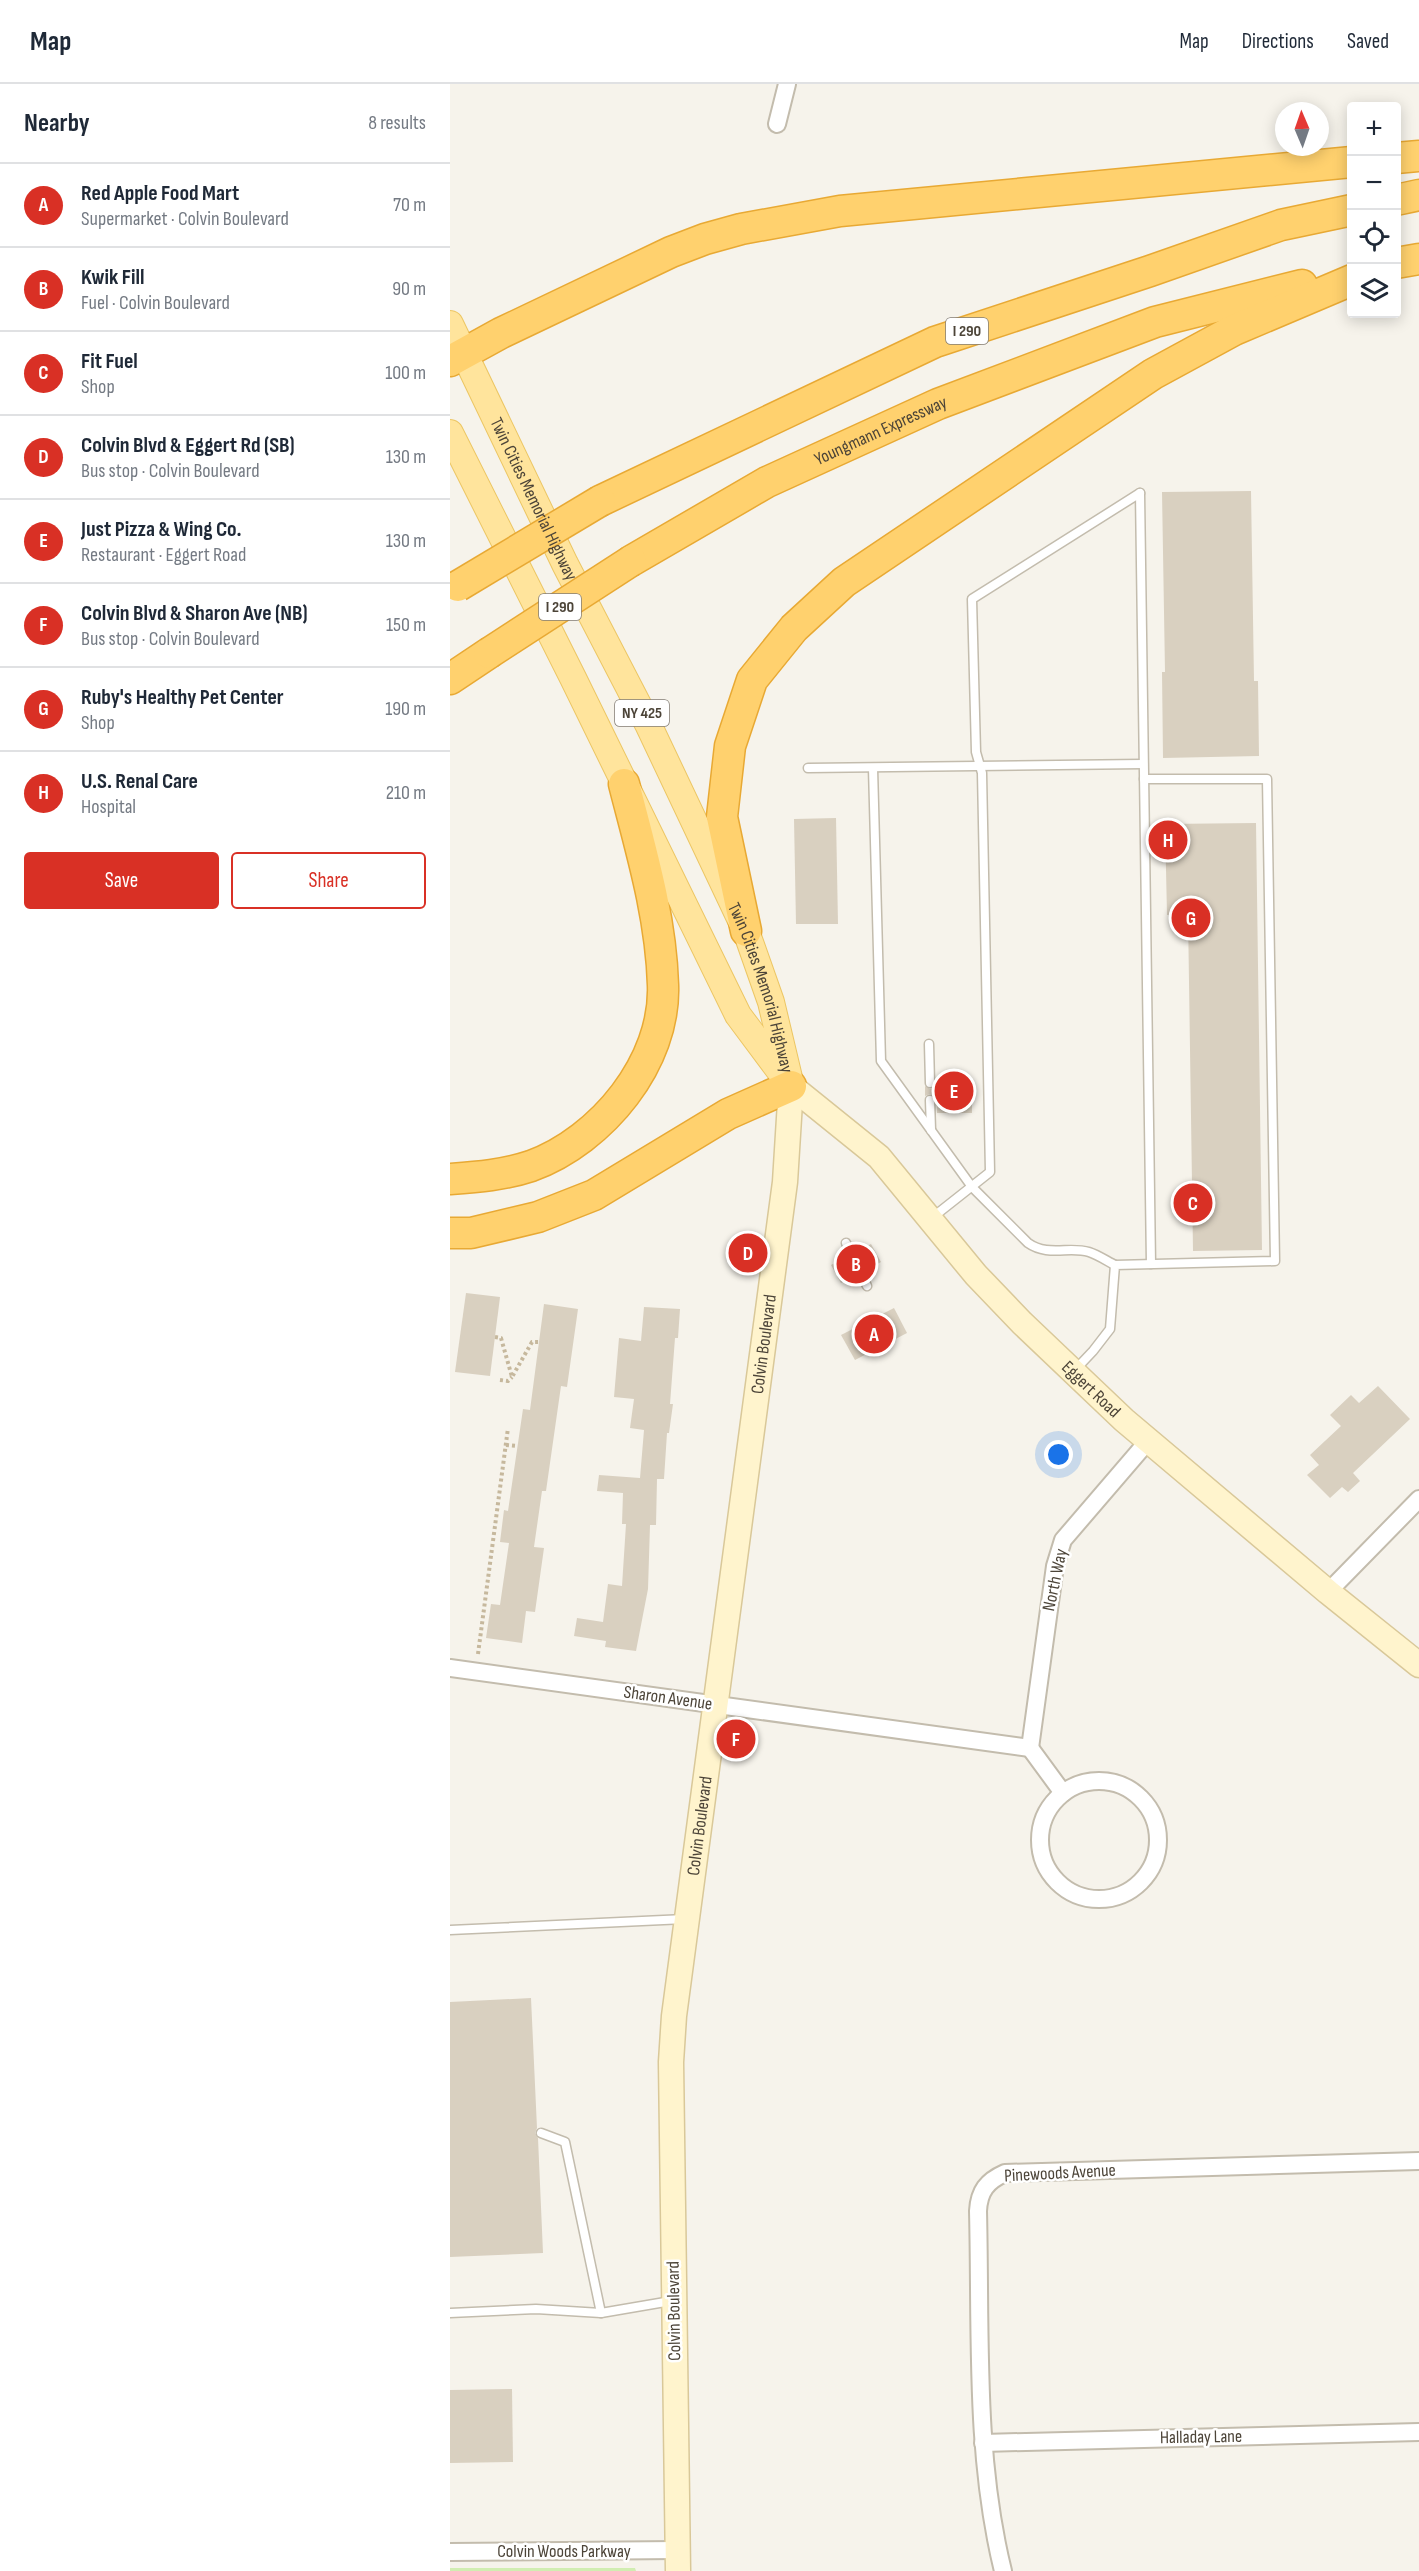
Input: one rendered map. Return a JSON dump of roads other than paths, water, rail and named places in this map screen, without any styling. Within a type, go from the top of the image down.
[{"type":"highway","points":[[1401,158],[1419,156]]},
{"type":"highway","points":[[457,356],[671,252],[705,238],[741,229],[840,211],[1347,162]]},
{"type":"highway","points":[[1401,199],[1419,195]]},
{"type":"highway","name":"I 290","points":[[454,589],[600,501],[935,342],[1281,225],[1347,211]]},
{"type":"highway","points":[[1401,262],[1419,259]]},
{"type":"highway","name":"Youngmann Expressway","points":[[450,679],[631,561],[767,482],[938,404],[1155,322],[1347,274]]},
{"type":"highway","points":[[746,931],[722,818],[730,746],[752,680],[794,628],[844,582],[1153,374],[1234,330],[1347,282]]},
{"type":"highway","points":[[450,1179],[495,1176],[532,1165],[567,1147],[593,1128],[620,1100],[640,1071],[648,1054],[655,1037],[663,985],[657,914],[624,784]]},
{"type":"highway","points":[[450,1233],[471,1233],[538,1217],[594,1195],[728,1114],[791,1086]]},
{"type":"main road","name":"Twin Cities Memorial Highway","points":[[450,324],[457,356],[648,724],[746,931],[771,1002],[791,1086]]},
{"type":"main road","name":"Twin Cities Memorial Highway","points":[[450,433],[738,1014],[791,1086]]},
{"type":"street","points":[[777,124],[787,84]]},
{"type":"street","name":"Eggert Road","points":[[791,1086],[879,1157],[976,1275],[1072,1372],[1148,1441],[1419,1665]]},
{"type":"street","name":"Colvin Boulevard","points":[[678,2561],[671,2062],[674,2016],[785,1182],[791,1086]]},
{"type":"street","name":"North Way","points":[[1030,1748],[1055,1566],[1063,1540],[1148,1441]]},
{"type":"street","points":[[1328,1592],[1419,1499]]},
{"type":"street","name":"Sharon Avenue","points":[[450,1668],[1030,1748]]},
{"type":"street","points":[[1030,1748],[1063,1793]]},
{"type":"street","points":[[1089,1781],[1104,1781],[1131,1790],[1147,1806],[1156,1825],[1158,1839],[1156,1854],[1151,1867],[1132,1889],[1111,1897],[1089,1898],[1061,1885],[1050,1874],[1043,1861],[1040,1831],[1044,1816],[1052,1803],[1063,1793],[1075,1785],[1089,1781]]},
{"type":"street","name":"Pinewoods Avenue","points":[[1003,2571],[988,2498],[983,2443],[978,2211],[979,2197],[984,2187],[993,2178],[1005,2173],[1419,2161]]},
{"type":"street","name":"Halladay Lane","points":[[983,2443],[1419,2432]]},
{"type":"street","name":"Colvin Woods Parkway","points":[[450,2552],[678,2561]]},
{"type":"lane","points":[[929,1220],[990,1172],[980,766],[976,752],[972,599],[1140,493],[1151,1264]]},
{"type":"lane","points":[[808,768],[1143,764]]},
{"type":"lane","points":[[873,768],[881,1062],[972,1187],[1037,1249],[1088,1251],[1115,1265],[1275,1261],[1267,779],[1144,779]]},
{"type":"lane","points":[[929,1044],[930,1083]]},
{"type":"lane","points":[[930,1100],[931,1130]]},
{"type":"lane","points":[[846,1243],[851,1254]]},
{"type":"lane","points":[[1072,1372],[1093,1351],[1110,1329],[1115,1265]]},
{"type":"lane","points":[[861,1273],[867,1286]]},
{"type":"lane","points":[[450,1930],[686,1919]]},
{"type":"lane","points":[[541,2133],[565,2142],[601,2313]]},
{"type":"lane","points":[[450,2313],[536,2309],[601,2313],[674,2301]]},
{"type":"place","name":"U.S. Renal Care","points":[[1168,840]]},
{"type":"place","name":"Ruby's Healthy Pet Center","points":[[1191,918]]},
{"type":"place","name":"Just Pizza & Wing Co.","points":[[954,1091]]},
{"type":"place","name":"Fit Fuel","points":[[1193,1203]]},
{"type":"place","name":"Colvin Blvd & Eggert Rd (SB)","points":[[748,1253]]},
{"type":"place","name":"Kwik Fill","points":[[856,1264]]},
{"type":"place","name":"Red Apple Food Mart","points":[[874,1334]]},
{"type":"place","name":"Colvin Blvd & Sharon Ave (NB)","points":[[736,1739]]}]
